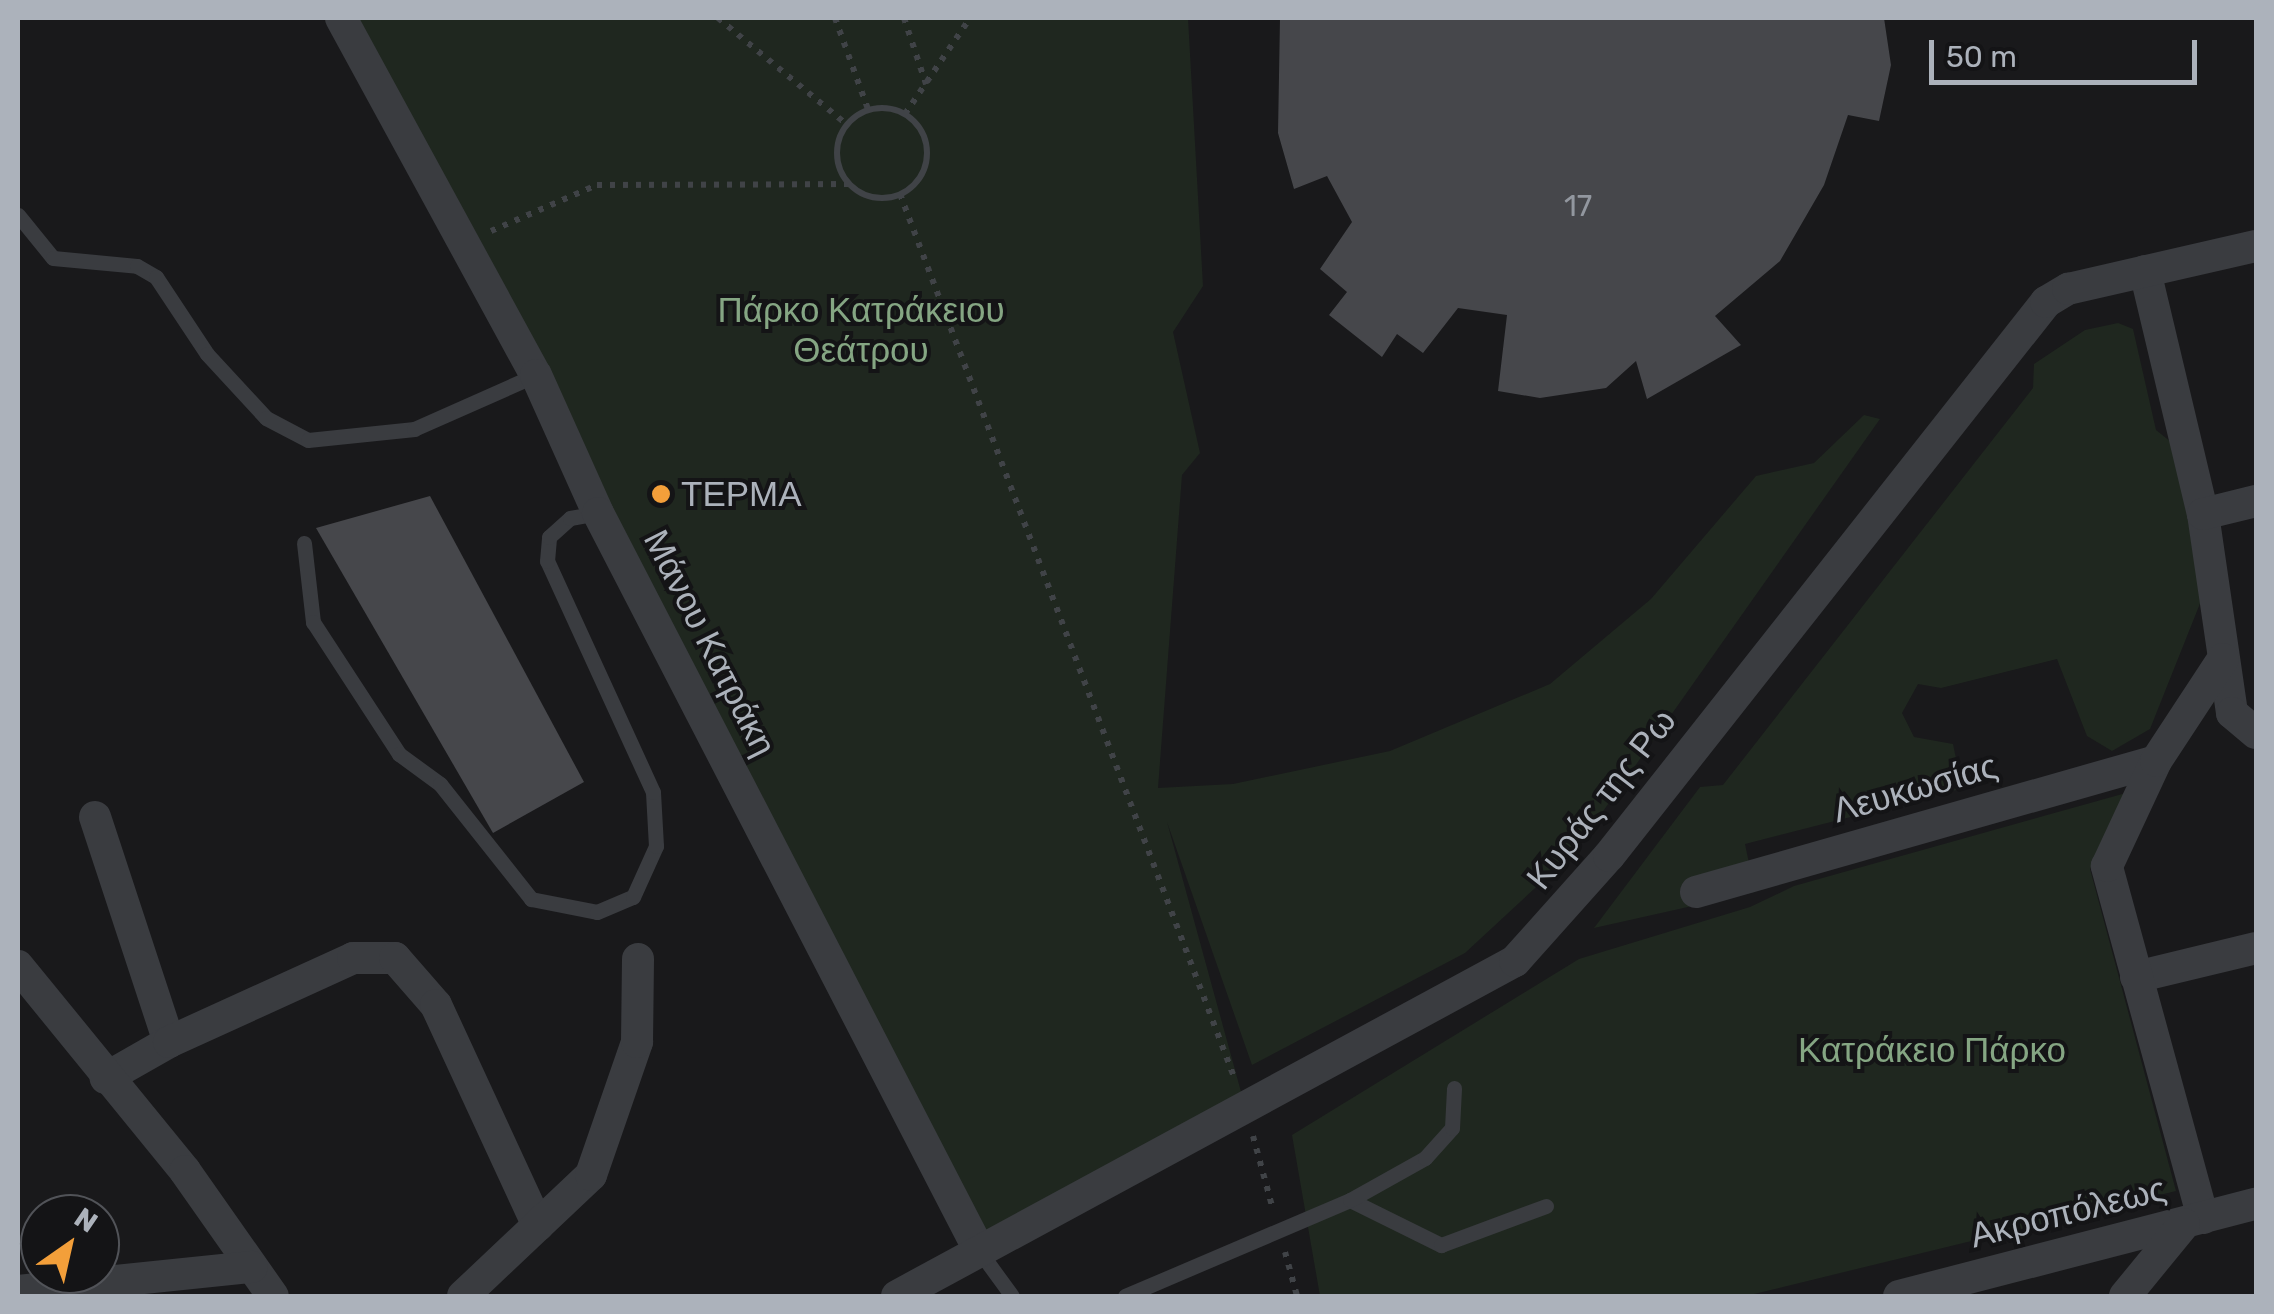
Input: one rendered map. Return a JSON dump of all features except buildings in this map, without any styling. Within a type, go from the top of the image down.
[{"type":"street","name":"Μάνου Κατράκη","points":[[341,18],[536,375],[598,513],[980,1252]]},
{"type":"street","name":"Κυράς της Ρω","points":[[897,1296],[1456,999],[1528,949],[2025,324],[2055,295],[2256,246]]},
{"type":"street","points":[[2145,271],[2203,514],[2232,713],[2251,731]]},
{"type":"street","points":[[2203,514],[2256,500]]},
{"type":"street","points":[[2125,1296],[2193,1221],[2107,866],[2156,761],[2223,660]]},
{"type":"street","name":"Λευκωσίας","points":[[1696,892],[2156,761]]},
{"type":"street","points":[[95,816],[170,1042]]},
{"type":"street","points":[[2136,977],[2256,948]]},
{"type":"street","points":[[106,1078],[170,1042],[354,958],[395,958],[436,1005],[538,1226]]},
{"type":"street","points":[[463,1296],[574,1196],[597,1159],[637,1042],[638,959]]},
{"type":"street","points":[[18,966],[272,1296]]},
{"type":"street","name":"Ακροπόλεως","points":[[1899,1296],[2256,1204]]},
{"type":"street","points":[[18,1291],[252,1267]]},
{"type":"lane","points":[[18,215],[53,258],[137,266],[156,278],[207,354],[266,418],[308,440],[414,430],[536,375]]},
{"type":"lane","points":[[304,542],[313,622],[398,754],[440,784],[531,899],[596,912],[633,897],[656,846],[653,792],[547,562],[550,538],[560,528],[598,513]]},
{"type":"lane","points":[[1124,1296],[1350,1200],[1446,1141],[1454,1088]]},
{"type":"lane","points":[[1350,1200],[1441,1245],[1546,1206]]},
{"type":"lane","points":[[980,1252],[1012,1296]]},
{"type":"path","points":[[718,18],[846,124]]},
{"type":"path","points":[[836,18],[868,110]]},
{"type":"path","points":[[904,18],[926,85]]},
{"type":"path","points":[[905,114],[970,18]]},
{"type":"path","points":[[463,242],[597,185],[850,184],[870,196],[900,194],[926,163],[923,134],[905,114],[868,110],[846,124],[836,150],[850,184]]},
{"type":"path","points":[[900,194],[1246,1110]]},
{"type":"green space","name":"Πάρκο Κατράκειου Θεάτρου","points":[[343,18],[1188,18],[1203,286],[1173,332],[1200,453],[1182,475],[1158,788],[1233,784],[1390,751],[1550,684],[1651,599],[1756,476],[1814,463],[1864,415],[1880,419],[1575,851],[1465,953],[1252,1065],[1167,822],[1246,1110],[980,1252]]},
{"type":"green space","points":[[2118,323],[2133,329],[2156,430],[2171,442],[2180,470],[2201,601],[2150,729],[2112,751],[2087,736],[2057,659],[1941,688],[1918,684],[1902,713],[1914,737],[1953,744],[1958,768],[1976,785],[1745,844],[1755,892],[1594,928],[1700,787],[1723,785],[2033,388],[2034,364],[2085,330]]},
{"type":"green space","name":"Κατράκειο Πάρκο","points":[[2126,793],[2090,869],[2176,1191],[1746,1296],[1320,1296],[1292,1135],[1579,959],[1750,907],[1794,886]]},
{"type":"place","name":"ΤΕΡΜΑ","points":[[661,494]]}]
